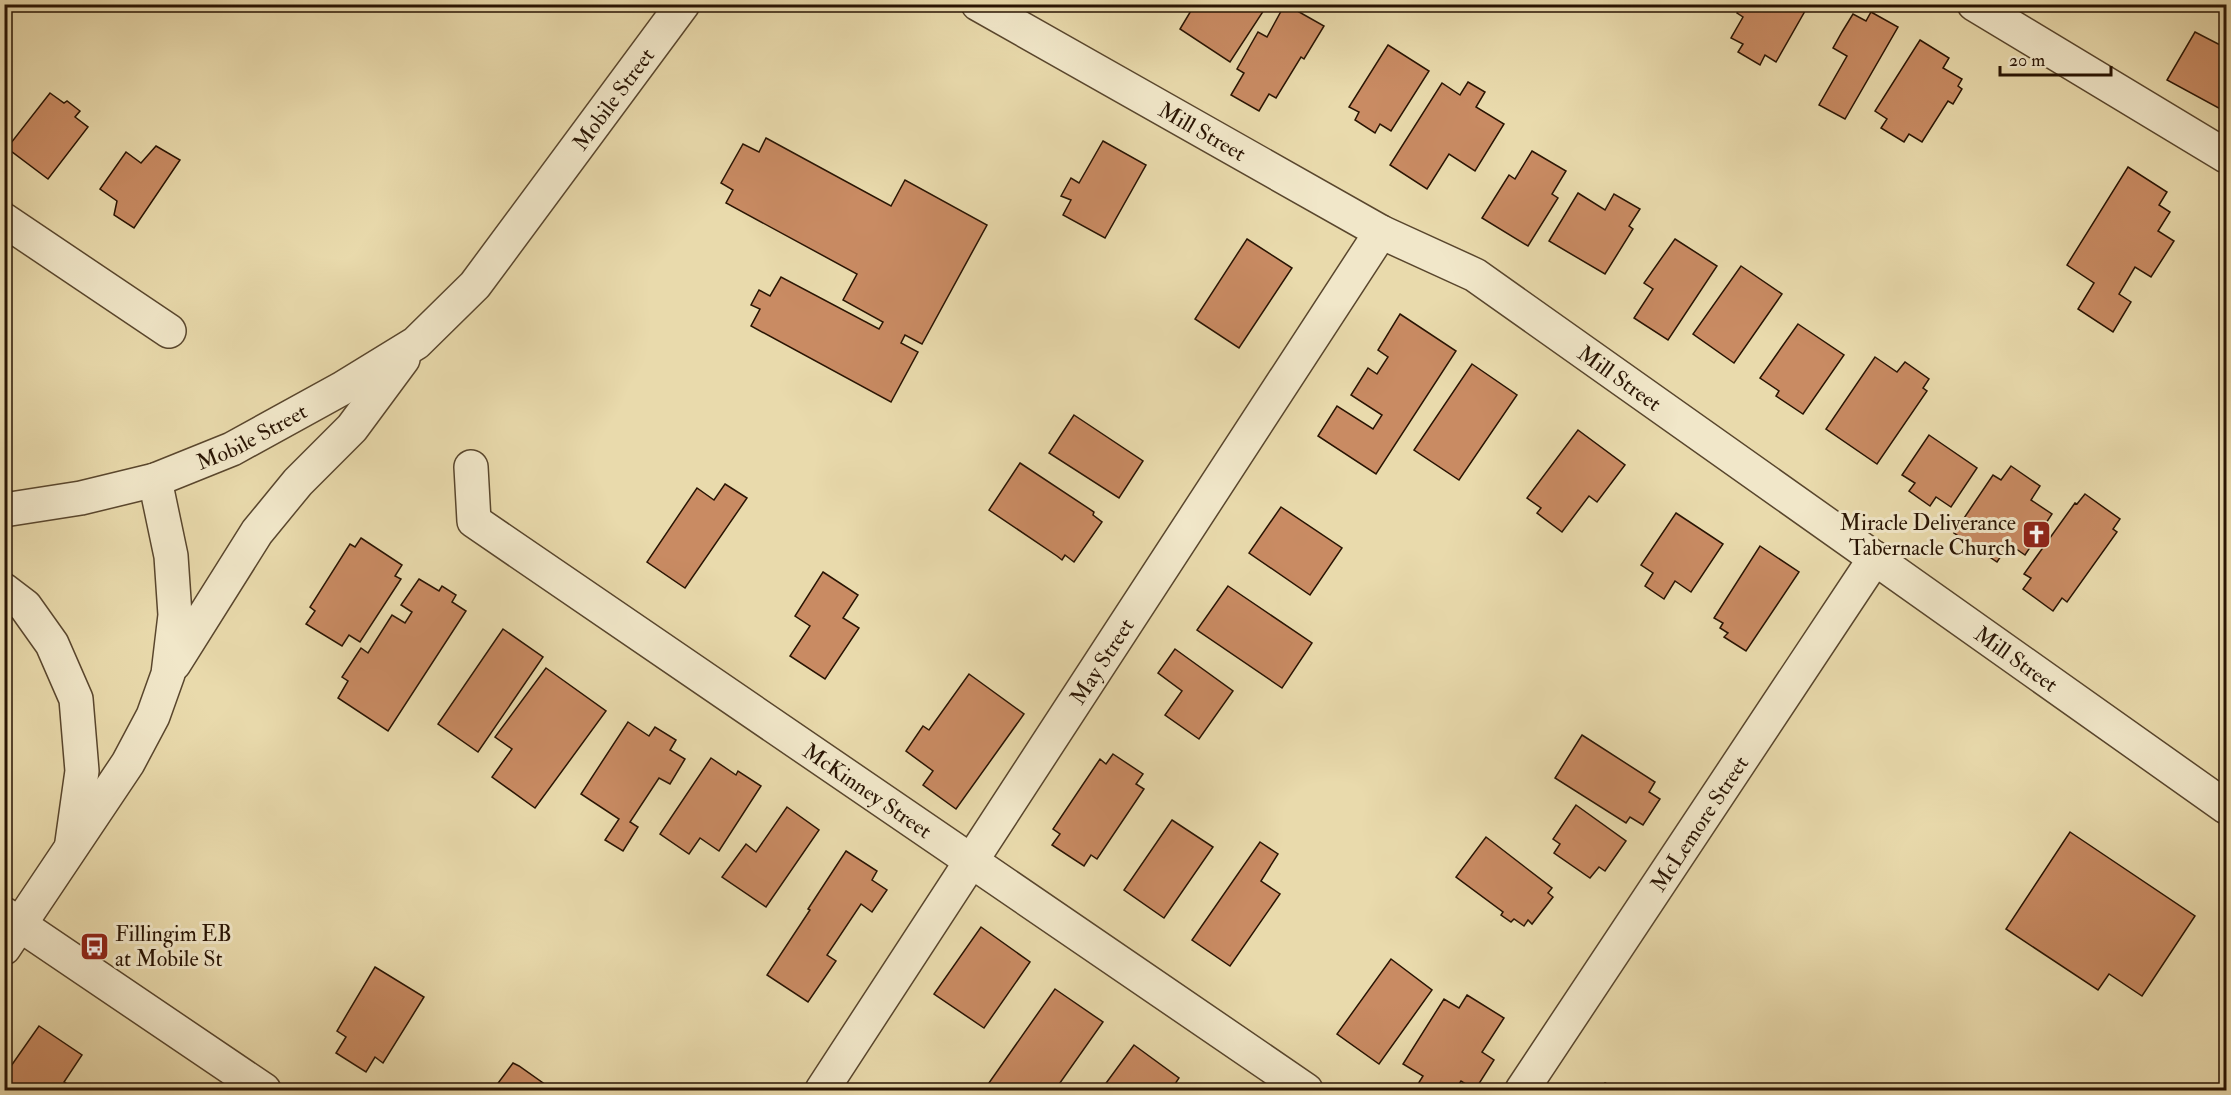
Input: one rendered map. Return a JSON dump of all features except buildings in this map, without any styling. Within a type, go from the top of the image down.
[{"type":"street","name":"Mobile Street","points":[[4,510],[81,498],[155,480],[232,449],[341,389],[416,343],[475,285],[683,4]]},
{"type":"street","name":"Mill Street","points":[[978,4],[1382,232],[1475,275],[2226,807]]},
{"type":"street","points":[[1974,4],[2226,156]]},
{"type":"street","points":[[4,220],[169,331]]},
{"type":"street","name":"May Street","points":[[822,1090],[1382,232]]},
{"type":"street","points":[[264,1090],[10,929],[71,850],[128,763],[153,716],[168,674],[257,532],[298,482],[352,428],[416,343]]},
{"type":"street","name":"McKinney Street","points":[[471,467],[474,521],[1306,1090]]},
{"type":"street","points":[[155,480],[171,556],[175,615],[168,674]]},
{"type":"street","name":"McLemore Street","points":[[1522,1090],[1875,558]]},
{"type":"street","points":[[4,590],[25,606],[52,644],[76,699],[82,771],[71,850]]},
{"type":"place","name":"Miracle Deliverance Tabernacle Church","points":[[2037,535]]},
{"type":"place","name":"Fillingim EB at Mobile St","points":[[94,946]]}]
